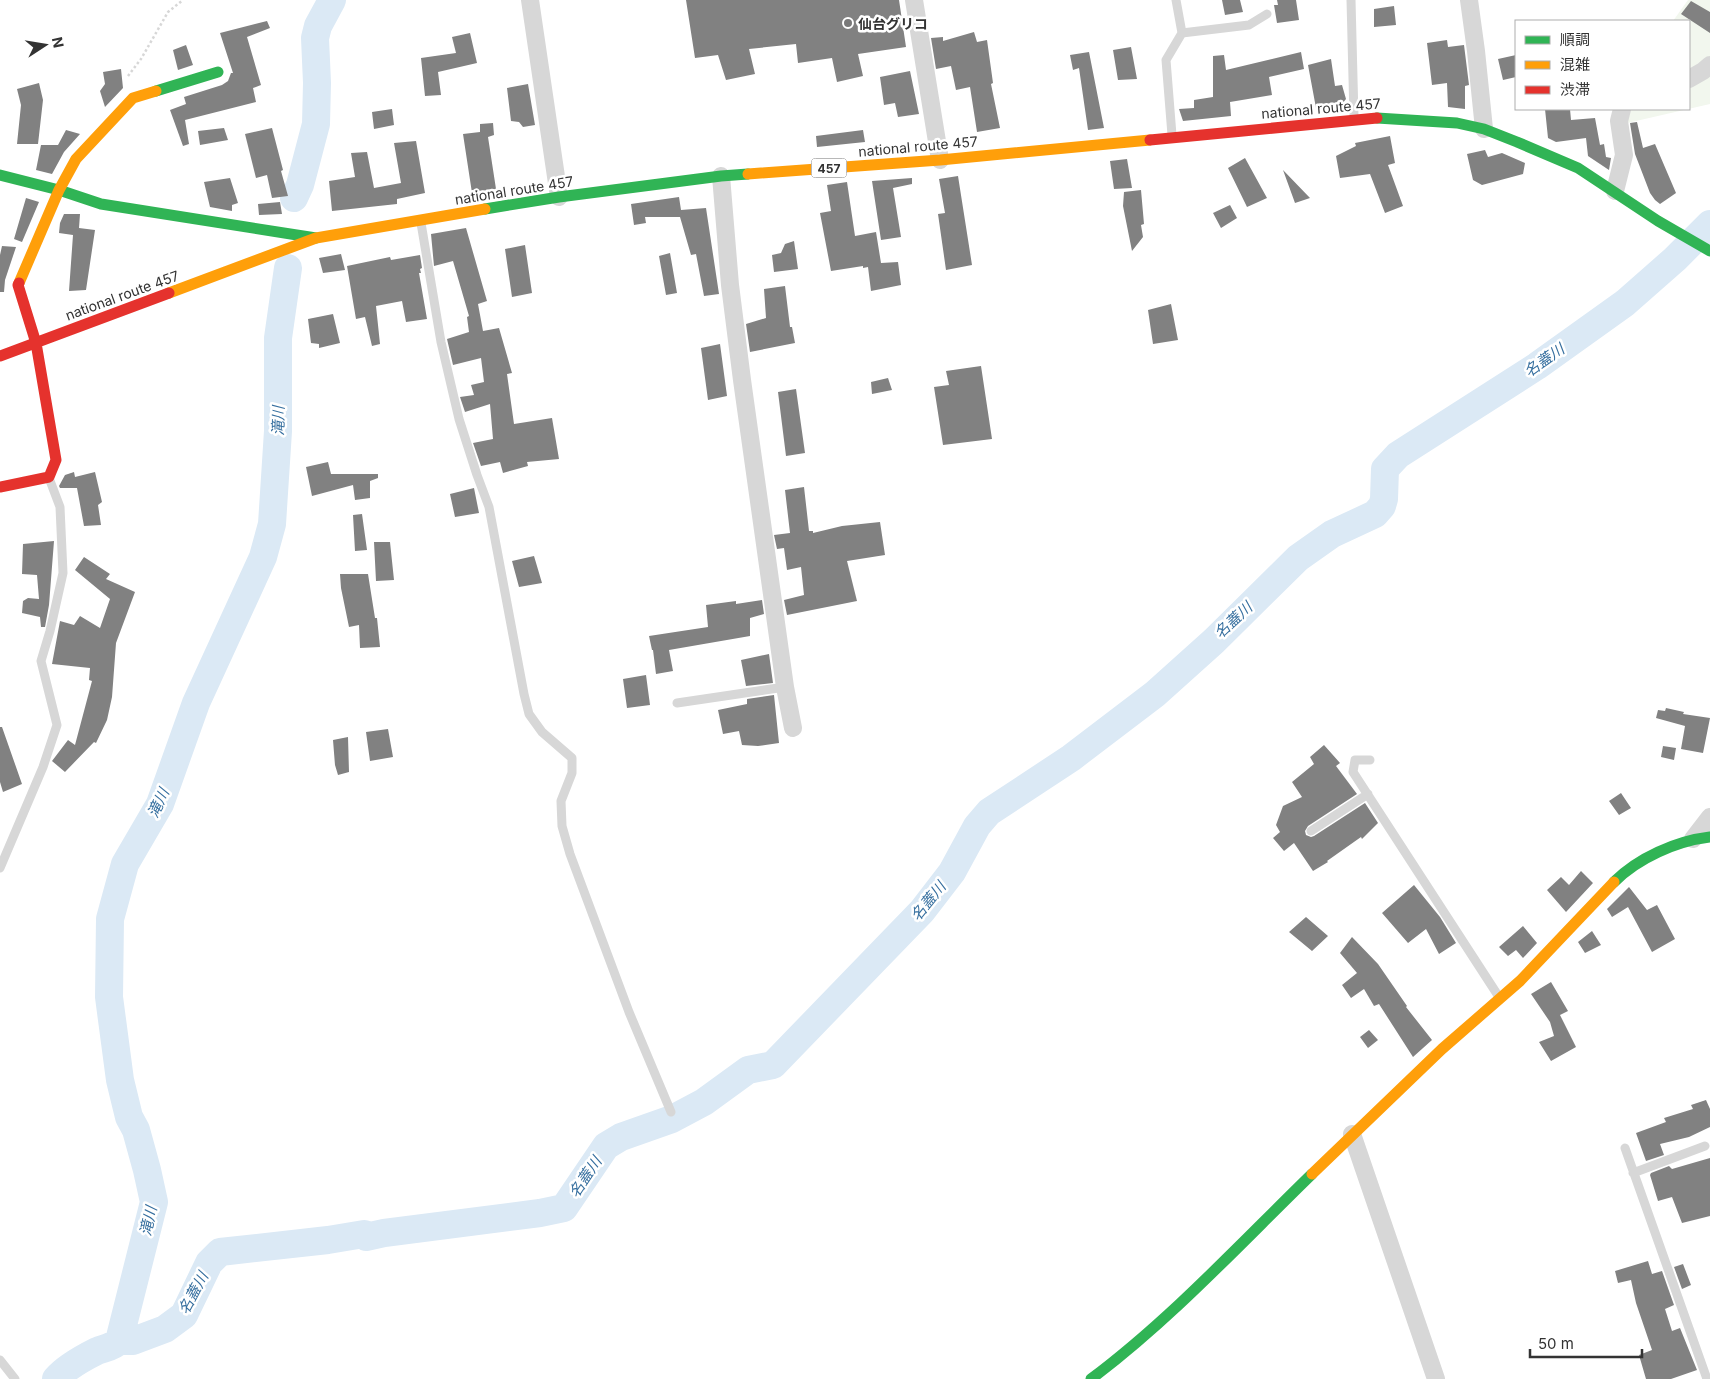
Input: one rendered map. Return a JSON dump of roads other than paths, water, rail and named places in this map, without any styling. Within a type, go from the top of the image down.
[{"type":"main road","points":[[0,487],[49,477],[56,460],[36,342],[18,285],[59,190],[76,159],[132,98],[218,72]]},
{"type":"main road","name":"national route 457","points":[[0,356],[316,238],[559,197],[721,176],[940,160],[1383,117],[1458,123],[1517,142],[1578,168],[1658,221],[1710,252]]},
{"type":"main road","points":[[0,175],[59,190],[101,204],[316,238]]},
{"type":"main road","points":[[1091,1379],[1119,1358],[1177,1306],[1352,1134],[1442,1049],[1520,981],[1590,906],[1623,874],[1664,849],[1702,838]]},
{"type":"street","points":[[530,0],[559,197]]},
{"type":"street","points":[[914,0],[940,160]]},
{"type":"street","points":[[1469,0],[1484,130]]},
{"type":"street","points":[[1690,78],[1710,65]]},
{"type":"street","points":[[1615,191],[1624,156],[1619,120],[1622,110]]},
{"type":"street","points":[[721,176],[730,285],[742,380],[793,728]]},
{"type":"street","points":[[1702,838],[1710,816]]},
{"type":"street","points":[[1352,1134],[1403,1289],[1436,1379]]},
{"type":"lane","points":[[1172,137],[1166,60],[1182,32],[1176,0]]},
{"type":"lane","points":[[1351,0],[1354,120]]},
{"type":"lane","points":[[1182,32],[1249,25],[1267,14]]},
{"type":"lane","points":[[421,220],[440,333],[459,419],[489,507],[529,714],[542,732],[572,758],[572,773],[561,801],[562,826],[570,854],[629,1012],[671,1112]]},
{"type":"lane","points":[[0,868],[43,767],[57,725],[41,660],[50,631],[62,572],[60,507],[49,477]]},
{"type":"lane","points":[[677,703],[786,687]]},
{"type":"lane","points":[[1370,760],[1355,760],[1353,772],[1500,999]]},
{"type":"lane","points":[[1311,831],[1368,794]]},
{"type":"lane","points":[[1633,1172],[1705,1146]]},
{"type":"lane","points":[[1624,1148],[1707,1379]]},
{"type":"lane","points":[[0,1360],[15,1379]]},
{"type":"waterway","name":"滝川","points":[[294,198],[300,185],[316,124],[315,38],[318,26],[332,0]]},
{"type":"waterway","name":"名蓋川","points":[[56,1379],[70,1367],[97,1351],[112,1346],[119,1341],[133,1341],[165,1329],[184,1315],[209,1263],[220,1252],[364,1234],[366,1237],[564,1208],[606,1146],[621,1137],[672,1119],[704,1102],[748,1070],[773,1065],[922,911],[952,872],[977,826],[989,812],[1071,758],[1155,694],[1214,641],[1298,558],[1332,534],[1375,514],[1382,506],[1384,499],[1385,469],[1398,455],[1537,366],[1625,303],[1675,259],[1710,224]]},
{"type":"waterway","name":"滝川","points":[[119,1341],[154,1202],[136,1130],[129,1117],[120,1080],[109,997],[110,919],[125,864],[160,804],[196,703],[263,557],[272,524],[278,431],[278,338],[288,268]]},
{"type":"place","name":"仙台グリコ","points":[[848,23]]}]
